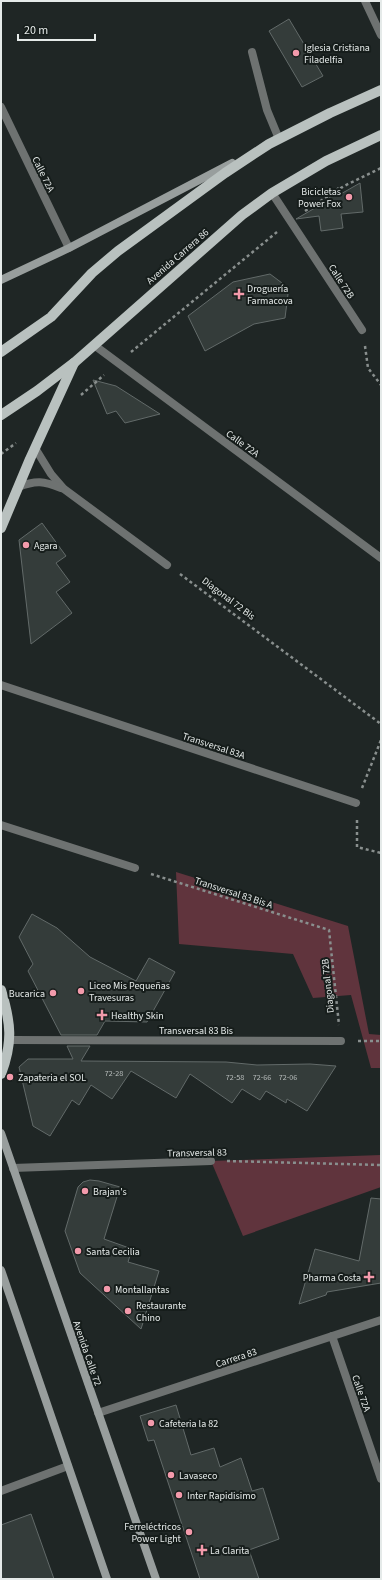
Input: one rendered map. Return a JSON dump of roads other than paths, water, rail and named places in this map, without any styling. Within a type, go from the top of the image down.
[{"type":"main road","points":[[1,280],[69,248],[330,113],[381,90]]},
{"type":"main road","name":"Avenida Carrera 86","points":[[1,415],[38,391],[74,362],[242,215],[272,193],[326,161],[381,135]]},
{"type":"main road","points":[[1,352],[50,317],[92,273],[118,251],[269,144]]},
{"type":"main road","points":[[1,528],[74,362]]},
{"type":"main road","points":[[1,990],[9,1020],[10,1040],[1,1074]]},
{"type":"main road","name":"Avenida Calle 72","points":[[1,1133],[156,1579]]},
{"type":"main road","points":[[1,1270],[107,1579]]},
{"type":"street","points":[[365,1],[381,35]]},
{"type":"street","points":[[252,52],[267,110],[279,139]]},
{"type":"street","name":"Calle 72A","points":[[1,107],[69,248]]},
{"type":"street","name":"Calle 72B","points":[[272,193],[362,330]]},
{"type":"street","name":"Calle 72A","points":[[94,345],[381,558]]},
{"type":"street","points":[[35,448],[48,470],[64,489],[167,565]]},
{"type":"street","points":[[18,487],[28,483],[46,482],[64,489]]},
{"type":"street","name":"Transversal 83A","points":[[1,685],[356,802]]},
{"type":"street","points":[[1,826],[135,868]]},
{"type":"street","name":"Transversal 83 Bis","points":[[10,1040],[341,1041]]},
{"type":"street","name":"Transversal 83","points":[[13,1168],[211,1161]]},
{"type":"street","name":"Carrera 83","points":[[98,1413],[381,1320]]},
{"type":"street","name":"Calle 72A","points":[[332,1336],[381,1479]]},
{"type":"street","points":[[1,1491],[68,1466]]},
{"type":"place","name":"Iglesia Cristiana Filadelfia","points":[[296,53]]},
{"type":"place","name":"Bicicletas Power Fox","points":[[349,197]]},
{"type":"place","name":"Droguería Farmacova","points":[[239,294]]},
{"type":"place","name":"Agara","points":[[26,545]]},
{"type":"place","name":"Liceo Mis Pequeñas Travesuras","points":[[81,991]]},
{"type":"place","name":"Bucarica","points":[[53,993]]},
{"type":"place","name":"Healthy Skin","points":[[102,1015]]},
{"type":"place","name":"Zapateria el SOL","points":[[10,1077]]},
{"type":"place","name":"Brajan's","points":[[85,1191]]},
{"type":"place","name":"Santa Cecilia","points":[[78,1251]]},
{"type":"place","name":"Pharma Costa","points":[[369,1277]]},
{"type":"place","name":"Montallantas","points":[[107,1289]]},
{"type":"place","name":"Restaurante Chino","points":[[128,1311]]},
{"type":"place","name":"Cafeteria la 82","points":[[151,1423]]},
{"type":"place","name":"Lavaseco","points":[[171,1475]]},
{"type":"place","name":"Inter Rapidisimo","points":[[179,1495]]},
{"type":"place","name":"Ferreléctricos Power Light","points":[[189,1532]]},
{"type":"place","name":"La Clarita","points":[[202,1550]]}]
